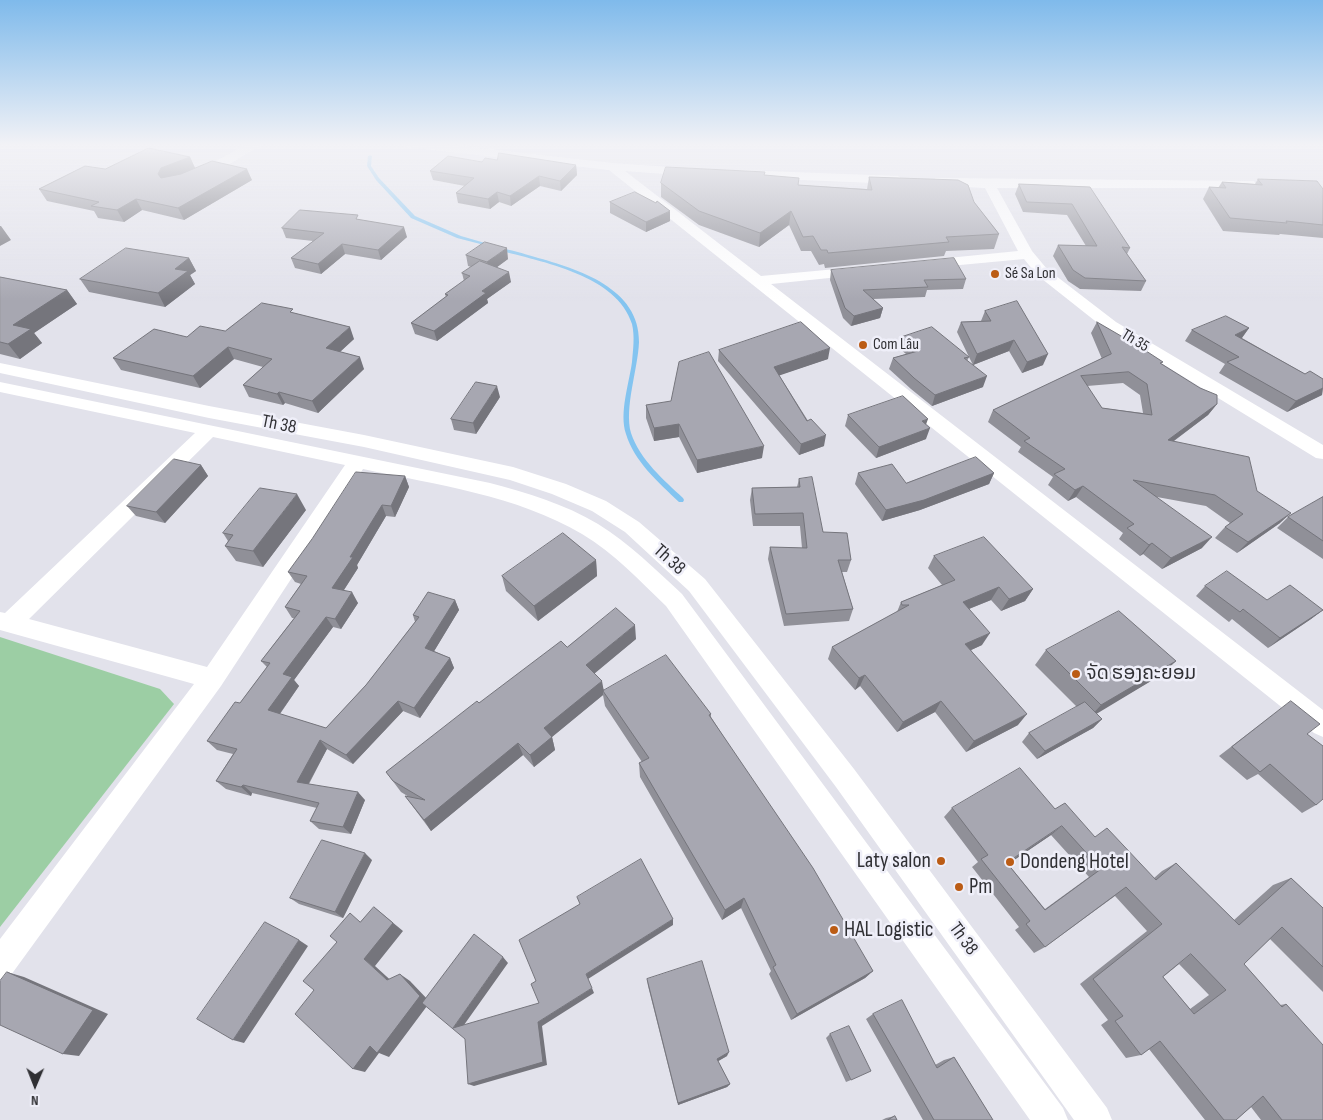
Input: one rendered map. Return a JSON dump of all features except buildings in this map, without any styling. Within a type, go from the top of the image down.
[{"type":"street","points":[[649,196],[1323,725]]},
{"type":"street","name":"Th 35","points":[[996,196],[1027,254],[1042,272],[1110,326],[1323,453]]},
{"type":"street","points":[[911,266],[1027,254]]},
{"type":"street","points":[[756,281],[873,270]]},
{"type":"street","name":"Th 38","points":[[0,368],[208,412],[364,441],[513,474],[559,489],[599,506],[632,527],[697,586],[845,778],[1095,1120]]},
{"type":"street","name":"Th 38","points":[[0,387],[358,461],[516,497],[560,514],[590,529],[618,549],[674,600],[1051,1120]]},
{"type":"street","points":[[4,622],[209,430]]},
{"type":"street","points":[[0,964],[212,678],[358,461]]},
{"type":"street","points":[[4,622],[212,678]]},
{"type":"green space","points":[[0,637],[160,689],[174,704],[0,927]]},
{"type":"waterway","points":[[393,196],[413,217],[459,237],[490,246]]},
{"type":"waterway","points":[[500,249],[578,272],[614,293],[626,307],[634,323],[636,338],[635,359],[627,408],[628,432],[631,442],[643,460],[657,477],[681,500]]},
{"type":"place","name":"Sé Sa Lon","points":[[995,274]]},
{"type":"place","name":"Com Lâu","points":[[863,345]]},
{"type":"place","name":"ຈັດ ຮອງຄະຍອມ","points":[[1076,674]]},
{"type":"place","name":"Laty salon","points":[[941,861]]},
{"type":"place","name":"Dondeng Hotel","points":[[1010,862]]},
{"type":"place","name":"Pm","points":[[959,887]]},
{"type":"place","name":"HAL Logistic","points":[[834,930]]}]
